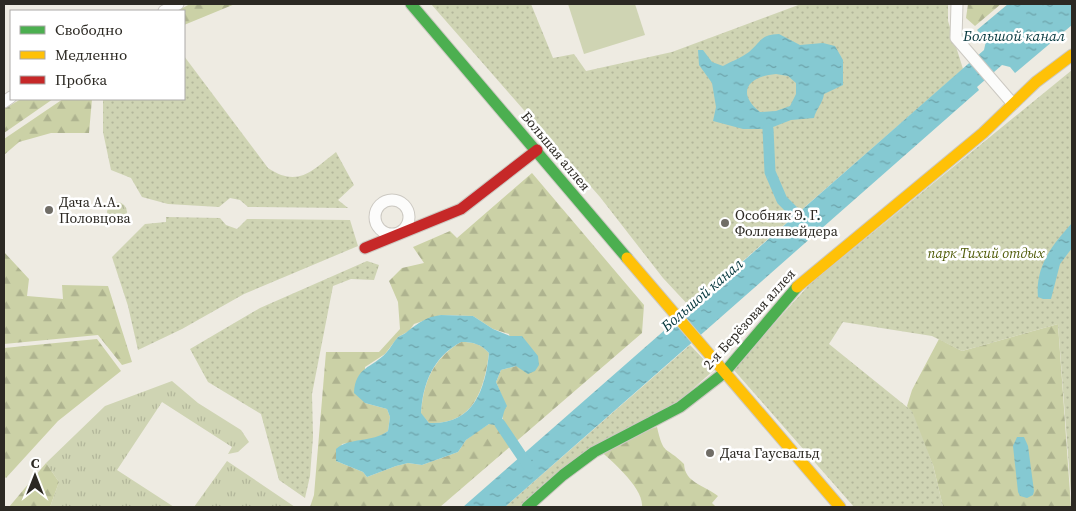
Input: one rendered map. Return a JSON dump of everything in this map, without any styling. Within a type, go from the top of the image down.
[{"type":"street","points":[[166,10],[178,4]]},
{"type":"street","name":"Большая аллея","points":[[411,4],[537,150],[724,373]]},
{"type":"street","points":[[957,4],[956,38],[1012,104]]},
{"type":"street","name":"2-я Берёзовая аллея","points":[[527,507],[563,475],[594,452],[680,407],[724,373],[803,280],[983,133],[1036,82],[1072,55]]},
{"type":"street","points":[[365,248],[399,233],[413,224],[460,209],[537,150]]},
{"type":"street","points":[[399,233],[389,234],[377,226],[375,216],[381,204],[391,199],[402,202],[409,211],[413,224]]},
{"type":"street","points":[[724,373],[840,507]]},
{"type":"green space","points":[[190,4],[235,4],[185,25],[185,10],[179,10]]},
{"type":"green space","points":[[431,4],[531,4],[553,58],[574,54],[586,71],[672,52],[801,4],[948,4],[948,21],[963,69],[690,307],[663,278],[600,197]]},
{"type":"green space","points":[[568,4],[635,4],[645,35],[584,54]]},
{"type":"green space","points":[[968,4],[1001,4],[975,26],[966,18]]},
{"type":"green space","points":[[185,57],[268,168],[288,177],[296,177],[312,171],[336,152],[354,185],[338,200],[348,208],[248,207],[240,200],[230,198],[219,207],[168,204],[142,197],[131,178],[111,170],[103,132],[103,100],[185,100]]},
{"type":"green space","name":"парк Тихий отдых","points":[[1072,70],[1072,507],[1058,324],[962,351],[932,336],[843,322],[829,344],[912,411],[933,465],[943,507],[854,507],[733,369],[810,284]]},
{"type":"green space","points":[[19,100],[52,100],[4,133],[4,109]]},
{"type":"green space","points":[[62,100],[92,100],[89,133],[51,133],[19,142],[4,155],[4,139]]},
{"type":"green space","points":[[532,173],[644,305],[642,333],[440,507],[310,507],[314,495],[326,352],[379,352],[400,329],[398,302],[389,281],[402,268],[424,263],[413,247],[450,231],[457,238]],"holes":[[[441,315],[473,316],[493,329],[509,334],[516,366],[501,370],[496,382],[506,406],[503,412],[503,420],[489,424],[475,433],[466,440],[458,452],[422,465],[408,463],[367,477],[363,472],[336,461],[342,444],[378,438],[388,431],[390,417],[387,409],[365,403],[365,367],[385,354],[398,337],[409,331],[414,324]]]},
{"type":"green space","points":[[117,202],[124,205],[127,212],[124,219],[117,222],[110,219],[107,212],[110,205]]},
{"type":"green space","points":[[166,217],[220,218],[226,225],[237,229],[247,219],[350,220],[358,246],[244,294],[182,329],[138,350],[128,306],[112,257],[145,224],[166,222]]},
{"type":"green space","points":[[4,252],[29,279],[27,296],[63,299],[62,285],[108,286],[132,362],[122,365],[98,335],[4,344]]},
{"type":"green space","points":[[367,261],[379,265],[374,280],[351,279],[333,286],[312,394],[313,437],[310,476],[305,498],[279,480],[261,414],[208,382],[190,349],[260,308]]},
{"type":"green space","points":[[1058,324],[1071,507],[943,507],[933,465],[907,406],[912,390],[939,339],[962,351]]},
{"type":"green space","points":[[97,339],[121,371],[58,421],[6,478],[4,476],[4,348]]},
{"type":"green space","points":[[461,342],[476,344],[483,347],[489,353],[484,380],[474,403],[466,412],[444,422],[429,423],[421,414],[427,382],[431,372],[443,356]]},
{"type":"green space","points":[[690,345],[714,370],[678,402],[520,507],[505,507]]},
{"type":"green space","points":[[172,381],[198,403],[241,430],[249,442],[238,452],[228,454],[232,447],[162,402],[117,470],[174,507],[50,507],[59,482],[46,463],[105,406]]},
{"type":"green space","points":[[657,427],[664,447],[684,464],[685,470],[692,480],[718,496],[712,503],[716,507],[642,507],[641,499],[632,482],[595,446]]},
{"type":"green space","points":[[227,461],[295,507],[194,507]]},
{"type":"green space","points":[[46,463],[59,482],[50,507],[9,507]]},
{"type":"water","name":"Большой канал","points":[[1008,4],[1072,4],[1072,25],[1015,73],[1010,67],[1002,65],[977,87],[979,90],[505,507],[463,507],[984,50],[986,41],[977,30]]},
{"type":"water","points":[[779,34],[800,45],[823,43],[835,46],[843,60],[843,85],[824,94],[814,118],[791,120],[768,129],[743,129],[713,121],[716,107],[712,83],[699,65],[698,50],[703,50],[712,62],[723,66],[746,54],[765,37]],"holes":[[[767,75],[788,76],[796,83],[796,94],[790,106],[776,111],[760,112],[752,105],[747,92],[752,82]]]},
{"type":"water","points":[[1072,223],[1072,248],[1060,264],[1051,299],[1038,297],[1039,275],[1042,266],[1052,247]]},
{"type":"water","points":[[441,315],[473,316],[493,329],[510,336],[522,336],[538,356],[539,365],[535,371],[528,374],[516,366],[501,370],[496,382],[507,406],[499,426],[489,424],[466,440],[458,452],[422,465],[408,463],[367,477],[363,472],[336,461],[336,449],[341,445],[382,435],[388,431],[390,417],[387,409],[365,403],[354,393],[357,378],[365,369],[386,353],[398,337],[423,320]],"holes":[[[461,342],[473,343],[489,353],[480,392],[466,412],[444,422],[429,423],[421,413],[427,381],[443,355]]]},
{"type":"water","points":[[1017,437],[1024,437],[1028,446],[1034,491],[1033,495],[1027,498],[1020,496],[1018,492],[1013,446]]},
{"type":"waterway","points":[[768,129],[770,172],[782,200],[805,223]]},
{"type":"waterway","points":[[500,424],[529,467]]},
{"type":"traffic: fast","points":[[411,4],[627,258]]},
{"type":"traffic: fast","points":[[527,507],[563,475],[594,452],[680,407],[724,373],[797,287]]},
{"type":"traffic: slow","points":[[797,287],[983,133],[1036,82],[1072,55]]},
{"type":"traffic: slow","points":[[627,258],[840,507]]},
{"type":"traffic: jam","points":[[365,248],[461,209],[537,150]]},
{"type":"place","name":"Дача А.А. Половцова","points":[[49,210]]},
{"type":"place","name":"Особняк Э. Г. Фолленвейдера","points":[[725,223]]},
{"type":"place","name":"Дача Гаусвальд","points":[[710,453]]}]
